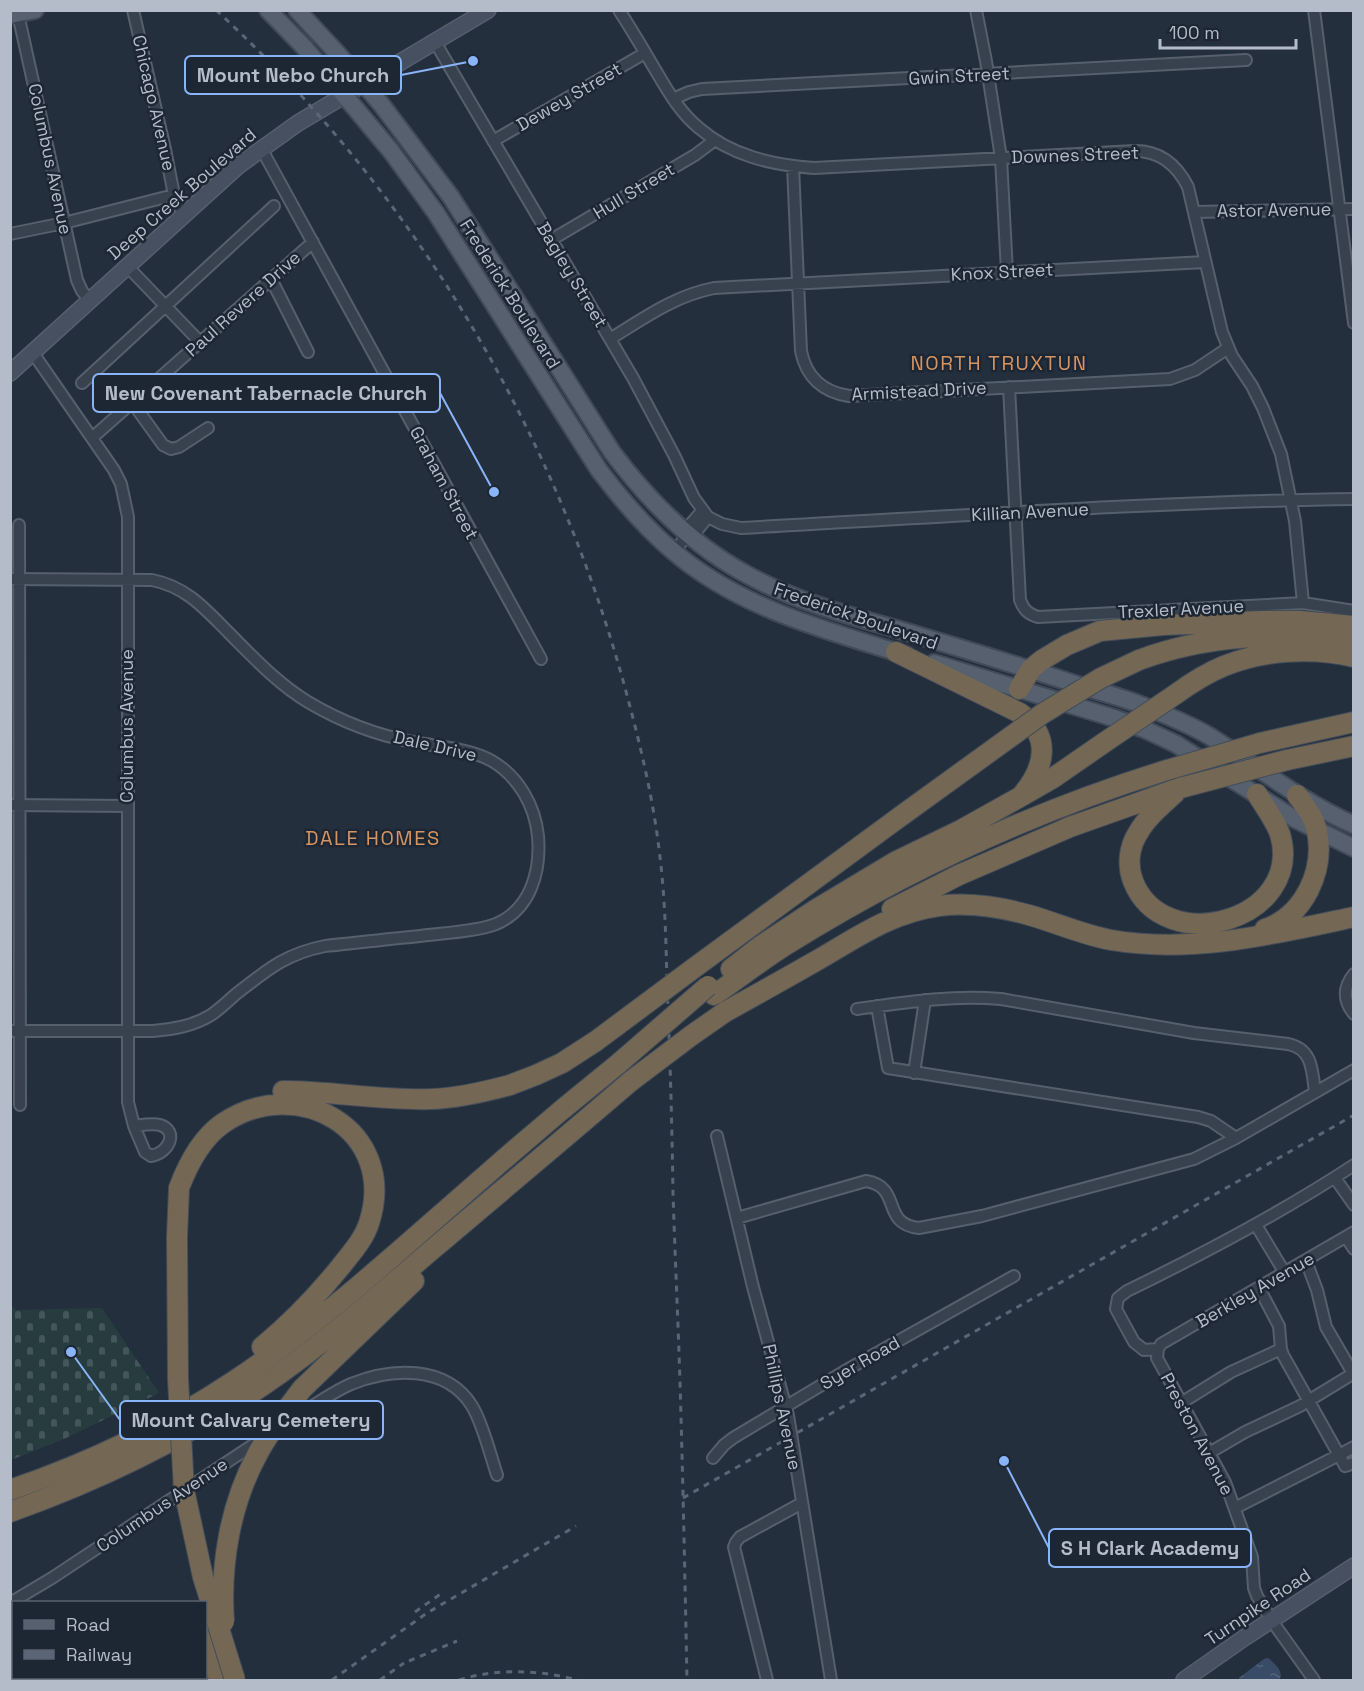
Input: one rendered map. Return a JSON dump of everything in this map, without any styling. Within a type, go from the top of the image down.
[{"type":"highway","points":[[1019,689],[1031,669],[1054,651],[1100,631],[1163,625],[1261,621],[1299,621],[1353,626]]},
{"type":"highway","points":[[200,1601],[181,1515],[173,1452],[169,1260],[179,1162],[202,1128],[223,1111],[266,1093],[285,1091],[434,1099],[488,1091],[536,1075],[562,1063],[596,1041],[1042,714],[1101,678],[1139,660],[1184,646],[1215,640],[1258,636],[1353,639]]},
{"type":"highway","points":[[10,1490],[94,1458],[200,1402],[233,1382],[304,1331],[573,1100],[711,991],[778,934],[825,904],[895,862],[959,831],[1053,778],[1192,682],[1219,668],[1267,654],[1305,651],[1353,657]]},
{"type":"highway","points":[[896,652],[1020,714],[1033,725],[1041,741],[1041,760],[1033,781],[1020,797]]},
{"type":"highway","points":[[711,991],[848,908],[1019,824],[1167,770],[1260,743],[1353,722]]},
{"type":"highway","points":[[10,1512],[84,1484],[152,1451],[205,1422],[264,1385],[342,1326],[631,1081],[692,1035],[769,982],[853,930],[959,875],[1070,827],[1180,788],[1287,760],[1353,746]]},
{"type":"highway","points":[[1180,788],[1139,830],[1130,853],[1131,875],[1139,892],[1154,909],[1176,920],[1202,924],[1226,921],[1248,911],[1270,892],[1275,884],[1282,859],[1281,841],[1276,824],[1257,795]]},
{"type":"highway","points":[[1225,942],[1280,922],[1302,901],[1312,883],[1317,864],[1317,832],[1309,812],[1297,795]]},
{"type":"highway","points":[[725,1012],[880,923],[939,906],[975,905],[1004,909],[1111,940],[1138,943],[1225,942],[1353,917]]},
{"type":"highway","points":[[235,1680],[225,1632],[222,1603],[229,1536],[251,1467],[267,1438],[302,1389],[410,1285],[631,1081]]},
{"type":"highway","points":[[200,1402],[311,1302],[355,1249],[369,1224],[375,1196],[371,1166],[358,1140],[350,1130],[338,1119],[311,1107],[279,1104],[249,1110],[222,1124],[199,1148],[175,1186],[178,1379],[184,1490],[203,1577],[235,1680]]},
{"type":"highway","points":[[207,1630],[219,1680]]},
{"type":"main road","points":[[14,15],[36,10]]},
{"type":"main road","name":"Frederick Boulevard","points":[[268,10],[304,46],[391,151],[436,213],[598,470],[641,522],[674,552],[708,577],[738,594],[802,622],[1144,729],[1176,744],[1294,819],[1353,848]]},
{"type":"main road","name":"Frederick Boulevard","points":[[297,10],[364,84],[414,146],[451,197],[612,452],[645,494],[688,534],[724,561],[778,590],[857,618],[1134,702],[1187,724],[1209,736],[1297,795],[1353,825]]},
{"type":"street","name":"Chicago Avenue","points":[[133,10],[174,195],[184,215]]},
{"type":"street","name":"Deep Creek Boulevard","points":[[10,373],[238,166],[261,148],[298,123],[488,10]]},
{"type":"street","name":"Downes Street","points":[[620,10],[673,99],[698,128],[715,140],[759,160],[814,168],[1135,151],[1152,153],[1169,161],[1183,177],[1188,187],[1216,315],[1228,348],[1252,386],[1281,454],[1291,500],[1303,603]]},
{"type":"street","points":[[976,10],[1001,158],[1007,272]]},
{"type":"street","points":[[1314,10],[1353,323]]},
{"type":"street","name":"Columbus Avenue","points":[[14,15],[77,280],[90,302]]},
{"type":"street","name":"Bagley Street","points":[[435,42],[652,412],[694,498],[705,514]]},
{"type":"street","name":"Dewey Street","points":[[493,141],[645,53]]},
{"type":"street","name":"Gwin Street","points":[[673,99],[702,89],[1246,60]]},
{"type":"street","name":"Hull Street","points":[[551,240],[695,155],[715,140]]},
{"type":"street","name":"Graham Street","points":[[261,148],[541,659]]},
{"type":"street","name":"Armistead Drive","points":[[793,166],[801,351],[808,372],[830,391],[849,396],[1170,379],[1195,370],[1228,348]]},
{"type":"street","points":[[10,234],[174,195]]},
{"type":"street","points":[[82,383],[274,206]]},
{"type":"street","name":"Astor Avenue","points":[[1194,212],[1353,209]]},
{"type":"street","name":"Paul Revere Drive","points":[[92,438],[313,242]]},
{"type":"street","name":"Knox Street","points":[[798,284],[1205,262]]},
{"type":"street","points":[[128,267],[200,342]]},
{"type":"street","points":[[271,279],[308,352]]},
{"type":"street","points":[[610,339],[667,305],[695,292],[714,288],[798,284]]},
{"type":"street","name":"Columbus Avenue","points":[[33,352],[114,470],[128,517],[128,1102],[134,1126]]},
{"type":"street","points":[[1009,387],[1016,513]]},
{"type":"street","points":[[132,402],[163,445],[171,449],[179,447],[208,428]]},
{"type":"street","name":"Killian Avenue","points":[[705,514],[722,524],[741,528],[1016,513],[1353,499]]},
{"type":"street","name":"Trexler Avenue","points":[[1016,513],[1020,595],[1022,606],[1032,615],[1303,603],[1353,611]]},
{"type":"street","points":[[674,552],[688,534],[694,534],[705,514]]},
{"type":"street","points":[[19,525],[15,579],[15,1031],[20,1105]]},
{"type":"street","name":"Dale Drive","points":[[15,579],[152,580],[185,592],[276,679],[302,698],[335,717],[410,742],[467,752],[492,761],[511,776],[528,800],[534,815],[539,846],[535,879],[530,892],[517,910],[495,924],[453,932],[308,950],[272,966],[212,1014],[197,1022],[173,1029],[15,1031]]},
{"type":"street","points":[[15,805],[127,806]]},
{"type":"street","points":[[1353,974],[1345,994],[1347,1004],[1353,1014]]},
{"type":"street","points":[[857,1009],[925,1000],[975,997],[1000,999],[1194,1033],[1295,1045],[1310,1060],[1316,1092]]},
{"type":"street","points":[[914,1073],[925,1000]]},
{"type":"street","points":[[877,1006],[888,1068],[1198,1116],[1211,1121],[1236,1138]]},
{"type":"street","points":[[737,1218],[866,1181],[880,1185],[886,1190],[898,1220],[912,1227],[919,1228],[982,1216],[1180,1164],[1208,1153],[1353,1070]]},
{"type":"street","name":"Phillips Avenue","points":[[717,1136],[753,1287],[786,1407],[831,1680]]},
{"type":"street","points":[[1158,1349],[1144,1350],[1134,1342],[1116,1309],[1118,1298],[1127,1291],[1256,1225],[1353,1166]]},
{"type":"street","points":[[1335,1178],[1353,1205]]},
{"type":"street","points":[[1256,1225],[1285,1273]]},
{"type":"street","points":[[1350,1234],[1353,1249]]},
{"type":"street","name":"Berkley Avenue","points":[[1158,1349],[1161,1344],[1350,1234]]},
{"type":"street","points":[[1209,1453],[1245,1432],[1308,1402],[1353,1374],[1326,1327],[1317,1290],[1306,1261]]},
{"type":"street","name":"Syer Road","points":[[713,1458],[733,1438],[850,1368],[1014,1276]]},
{"type":"street","points":[[1259,1288],[1279,1326],[1281,1349],[1308,1402],[1345,1466],[1353,1463]]},
{"type":"street","name":"Preston Avenue","points":[[1158,1349],[1157,1358],[1225,1482],[1252,1557],[1254,1588],[1257,1596],[1314,1680]]},
{"type":"street","points":[[1181,1403],[1231,1372],[1281,1349]]},
{"type":"street","name":"Columbus Avenue","points":[[13,1601],[335,1392],[367,1379],[409,1373],[436,1377],[459,1390],[471,1405],[497,1475]]},
{"type":"street","points":[[1235,1508],[1353,1447]]},
{"type":"street","points":[[767,1680],[734,1551],[736,1542],[744,1535],[802,1503]]},
{"type":"street","name":"Turnpike Road","points":[[1184,1680],[1353,1566]]},
{"type":"green space","points":[[11,1305],[16,1310],[102,1308],[159,1393],[64,1439],[11,1460]]},
{"type":"water","points":[[1268,1658],[1280,1671],[1279,1680],[1239,1680],[1264,1659]]},
{"type":"railway","points":[[216,10],[288,82],[355,158],[416,240],[471,325],[520,414],[563,507],[599,602],[628,699],[653,811],[664,900],[687,1680]]},
{"type":"railway","points":[[683,1498],[1354,1115]]},
{"type":"railway","points":[[332,1680],[427,1613],[576,1526]]},
{"type":"railway","points":[[415,1612],[442,1593]]},
{"type":"railway","points":[[409,1661],[457,1641]]},
{"type":"railway","points":[[380,1680],[404,1663]]},
{"type":"railway","points":[[459,1680],[504,1672],[533,1672],[578,1680]]},
{"type":"place","name":"Mount Nebo Church","points":[[473,61]]},
{"type":"place","name":"New Covenant Tabernacle Church","points":[[494,492]]},
{"type":"place","name":"Mount Calvary Cemetery","points":[[71,1352]]},
{"type":"place","name":"S H Clark Academy","points":[[1004,1461]]},
{"type":"district","name":"NORTH TRUXTUN","points":[[999,363]]},
{"type":"district","name":"DALE HOMES","points":[[373,838]]}]
